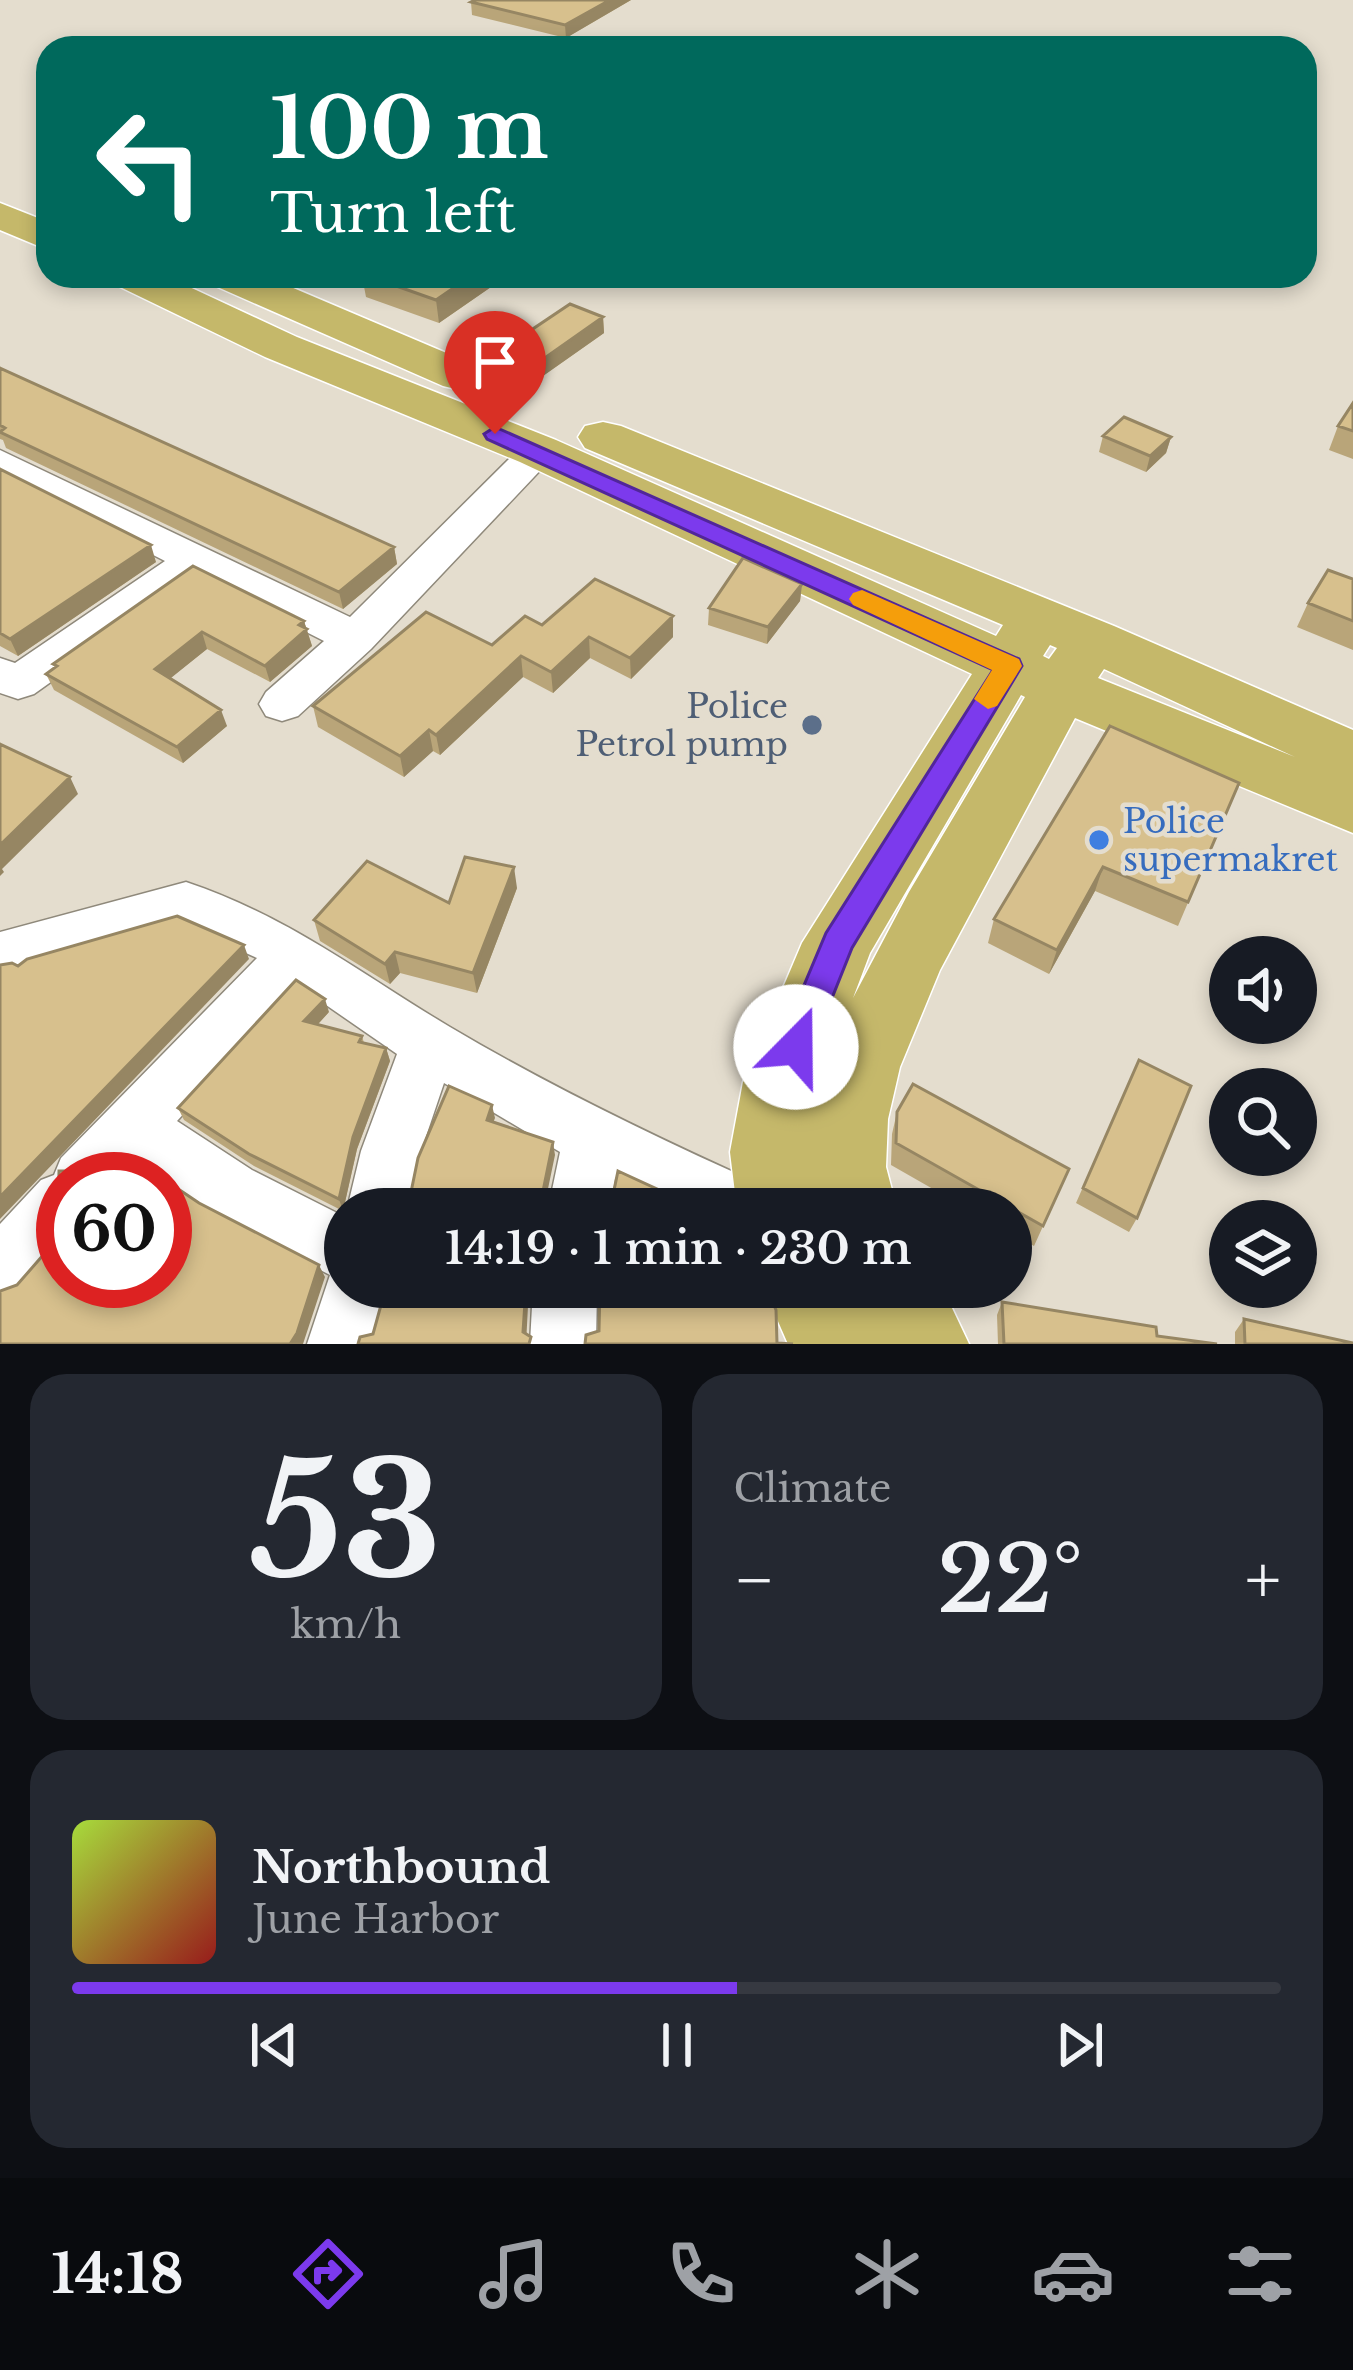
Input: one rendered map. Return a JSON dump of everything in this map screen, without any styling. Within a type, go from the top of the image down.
[{"type":"main road","points":[[0,175],[36,190]]},
{"type":"main road","points":[[0,214],[36,231]]},
{"type":"main road","points":[[157,288],[281,346],[538,452],[1050,653],[1353,757]]},
{"type":"main road","points":[[254,288],[1050,653],[1353,808]]},
{"type":"main road","points":[[775,1188],[770,1152],[782,1082],[838,943],[1050,653]]},
{"type":"main road","points":[[847,1188],[850,1106],[896,980],[1050,653]]},
{"type":"main road","points":[[816,1308],[833,1344]]},
{"type":"main road","points":[[905,1308],[925,1344]]},
{"type":"street","points":[[282,704],[355,638],[538,452]]},
{"type":"street","points":[[0,462],[355,638]]},
{"type":"street","points":[[0,674],[18,683],[196,559]]},
{"type":"street","points":[[0,955],[186,903],[296,955],[429,1043],[593,1138],[701,1188]]},
{"type":"street","points":[[108,1152],[296,955]]},
{"type":"street","points":[[383,1188],[429,1043]]},
{"type":"street","points":[[132,1125],[230,1191],[324,1239]]},
{"type":"street","points":[[583,1188],[593,1138]]},
{"type":"street","points":[[0,1271],[36,1231]]},
{"type":"street","points":[[340,1344],[351,1308]]},
{"type":"street","points":[[563,1344],[564,1308]]},
{"type":"building","points":[[610,0],[565,25],[471,2]]},
{"type":"building","points":[[402,288],[454,288],[436,300]]},
{"type":"building","points":[[570,304],[603,317],[522,374],[488,359]]},
{"type":"building","points":[[0,368],[394,547],[339,592],[0,432],[5,428],[0,425]]},
{"type":"building","points":[[1353,403],[1353,431],[1338,426]]},
{"type":"building","points":[[1124,417],[1171,437],[1150,456],[1103,436]]},
{"type":"building","points":[[0,469],[151,545],[10,639],[0,633]]},
{"type":"building","points":[[743,558],[802,584],[768,627],[709,608]]},
{"type":"building","points":[[193,566],[304,621],[299,625],[307,629],[265,666],[202,632],[155,669],[221,710],[177,747],[46,674],[57,666],[53,664]]},
{"type":"building","points":[[1328,570],[1353,579],[1353,621],[1308,603]]},
{"type":"building","points":[[595,579],[673,616],[630,658],[589,637],[551,672],[521,656],[436,735],[429,730],[400,756],[313,706],[426,612],[492,645],[525,616],[542,625]]},
{"type":"building","points":[[1110,726],[1239,783],[1188,902],[1103,867],[1057,950],[994,919]]},
{"type":"building","points":[[0,744],[70,777],[0,845]]},
{"type":"building","points":[[465,857],[514,867],[473,973],[395,952],[385,964],[314,920],[367,861],[449,903]]},
{"type":"building","points":[[177,916],[244,945],[44,1152],[36,1152],[36,1160],[0,1197],[0,965],[18,966],[27,959]]},
{"type":"building","points":[[296,980],[325,999],[304,1021],[362,1036],[359,1042],[386,1048],[353,1137],[341,1188],[324,1192],[249,1154],[178,1108]]},
{"type":"building","points":[[1139,1060],[1191,1086],[1137,1218],[1083,1188]]},
{"type":"building","points":[[913,1084],[1069,1169],[1043,1226],[1032,1220],[1032,1188],[976,1188],[896,1143],[897,1112]]},
{"type":"building","points":[[449,1086],[492,1105],[487,1120],[553,1142],[544,1188],[412,1188],[418,1158]]},
{"type":"building","points":[[618,1171],[655,1188],[614,1188]]},
{"type":"building","points":[[192,1198],[319,1265],[290,1344],[0,1344],[0,1291],[17,1285],[36,1263],[36,1308],[192,1308]]},
{"type":"building","points":[[1032,1307],[1156,1327],[1157,1336],[1217,1344],[1004,1344],[1002,1308]]},
{"type":"building","points":[[380,1308],[525,1308],[523,1332],[531,1337],[529,1344],[358,1344],[360,1337],[373,1334]]},
{"type":"building","points":[[600,1308],[775,1308],[777,1343],[793,1344],[585,1344],[586,1335],[599,1331]]},
{"type":"building","points":[[1244,1319],[1353,1343],[1353,1344],[1245,1344]]},
{"type":"slow traffic","points":[[862,599],[1009,666],[988,699]]},
{"type":"place","name":"Police Petrol pump","points":[[812,725]]},
{"type":"place","name":"Police supermakret","points":[[1099,840]]},
{"type":"route","points":[[495,434],[1009,666],[838,943],[796,1047]]}]
